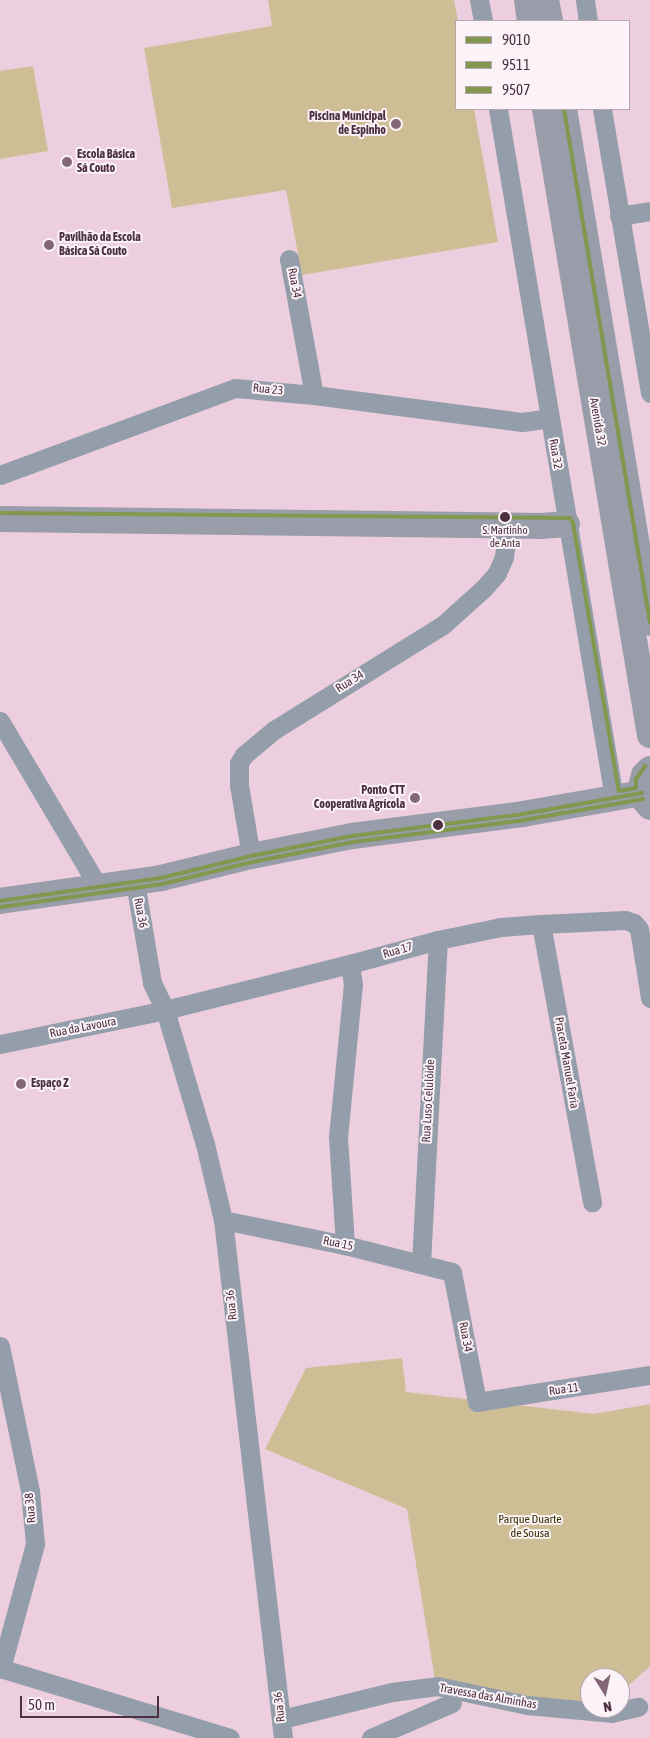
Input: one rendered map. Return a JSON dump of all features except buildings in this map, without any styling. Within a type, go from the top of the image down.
[{"type":"main road","points":[[527,0],[530,20]]},
{"type":"main road","points":[[546,0],[550,20]]},
{"type":"main road","name":"Avenida 32","points":[[545,110],[650,736]]},
{"type":"main road","name":"Avenida 32","points":[[564,110],[650,623]]},
{"type":"main road","points":[[0,519],[508,526],[567,524]]},
{"type":"main road","points":[[0,901],[135,882],[352,836],[523,814],[614,798],[646,800],[642,781],[650,768]]},
{"type":"street","points":[[479,0],[483,20]]},
{"type":"street","points":[[585,0],[588,20]]},
{"type":"street","name":"Rua 32","points":[[498,110],[614,798]]},
{"type":"street","points":[[602,110],[650,393]]},
{"type":"street","points":[[619,216],[650,211]]},
{"type":"street","name":"Rua 34","points":[[290,259],[314,396]]},
{"type":"street","name":"Rua 23","points":[[0,475],[235,388],[522,422],[549,418]]},
{"type":"street","name":"Rua 34","points":[[251,856],[239,785],[239,763],[251,747],[274,730],[443,625],[484,588],[497,573],[504,557],[508,526]]},
{"type":"street","points":[[0,721],[99,888]]},
{"type":"street","name":"Rua 36","points":[[135,882],[152,983],[165,1010],[205,1144],[223,1220],[283,1738]]},
{"type":"street","name":"Rua 17","points":[[165,1010],[438,940],[501,928],[624,920],[634,923],[639,929],[650,998]]},
{"type":"street","name":"Praceta Manuel Faria","points":[[541,924],[592,1202]]},
{"type":"street","name":"Rua Luso Celulóide","points":[[421,1263],[438,940]]},
{"type":"street","points":[[345,1245],[338,1137],[353,985],[350,964]]},
{"type":"street","name":"Rua da Lavoura","points":[[0,1044],[165,1010]]},
{"type":"street","name":"Rua 15","points":[[223,1220],[345,1245],[452,1272]]},
{"type":"street","name":"Rua 34","points":[[452,1272],[477,1402]]},
{"type":"street","name":"Rua 38","points":[[0,1346],[30,1491],[35,1544],[0,1668]]},
{"type":"street","name":"Rua 11","points":[[477,1402],[650,1375]]},
{"type":"street","points":[[0,1668],[230,1738]]},
{"type":"street","name":"Travessa das Alminhas","points":[[282,1719],[392,1692],[437,1686],[527,1706],[611,1713],[638,1707]]},
{"type":"street","points":[[371,1738],[452,1703]]},
{"type":"green space","points":[[268,0],[454,0],[458,20],[455,20],[455,110],[474,110],[498,242],[302,275],[286,190],[172,208],[144,48],[272,26]]},
{"type":"green space","points":[[33,66],[48,151],[0,159],[0,71]]},
{"type":"green space","name":"Parque Duarte de Sousa","points":[[402,1358],[406,1392],[594,1414],[650,1404],[650,1666],[630,1684],[630,1668],[580,1668],[580,1705],[435,1680],[407,1509],[265,1449],[306,1368]]},
{"type":"transit line","name":"9010","points":[[564,110],[650,623]]},
{"type":"transit line","name":"9507","points":[[0,513],[570,518],[573,523],[619,791],[636,788],[636,779],[645,766]]},
{"type":"transit line","name":"9010","points":[[0,901],[161,878],[251,856],[352,836],[523,814],[642,793]]},
{"type":"transit line","name":"9511","points":[[1,907],[162,884],[252,862],[353,842],[524,820],[643,799]]},
{"type":"place","name":"Piscina Municipal de Espinho","points":[[396,124]]},
{"type":"place","name":"Escola Básica Sá Couto","points":[[67,162]]},
{"type":"place","name":"Pavilhão da Escola Básica Sá Couto","points":[[49,245]]},
{"type":"place","name":"S. Martinho de Anta","points":[[505,517]]},
{"type":"place","name":"Ponto CTT Cooperativa Agrícola","points":[[415,798]]},
{"type":"place","name":"Espaço Z","points":[[21,1084]]}]
